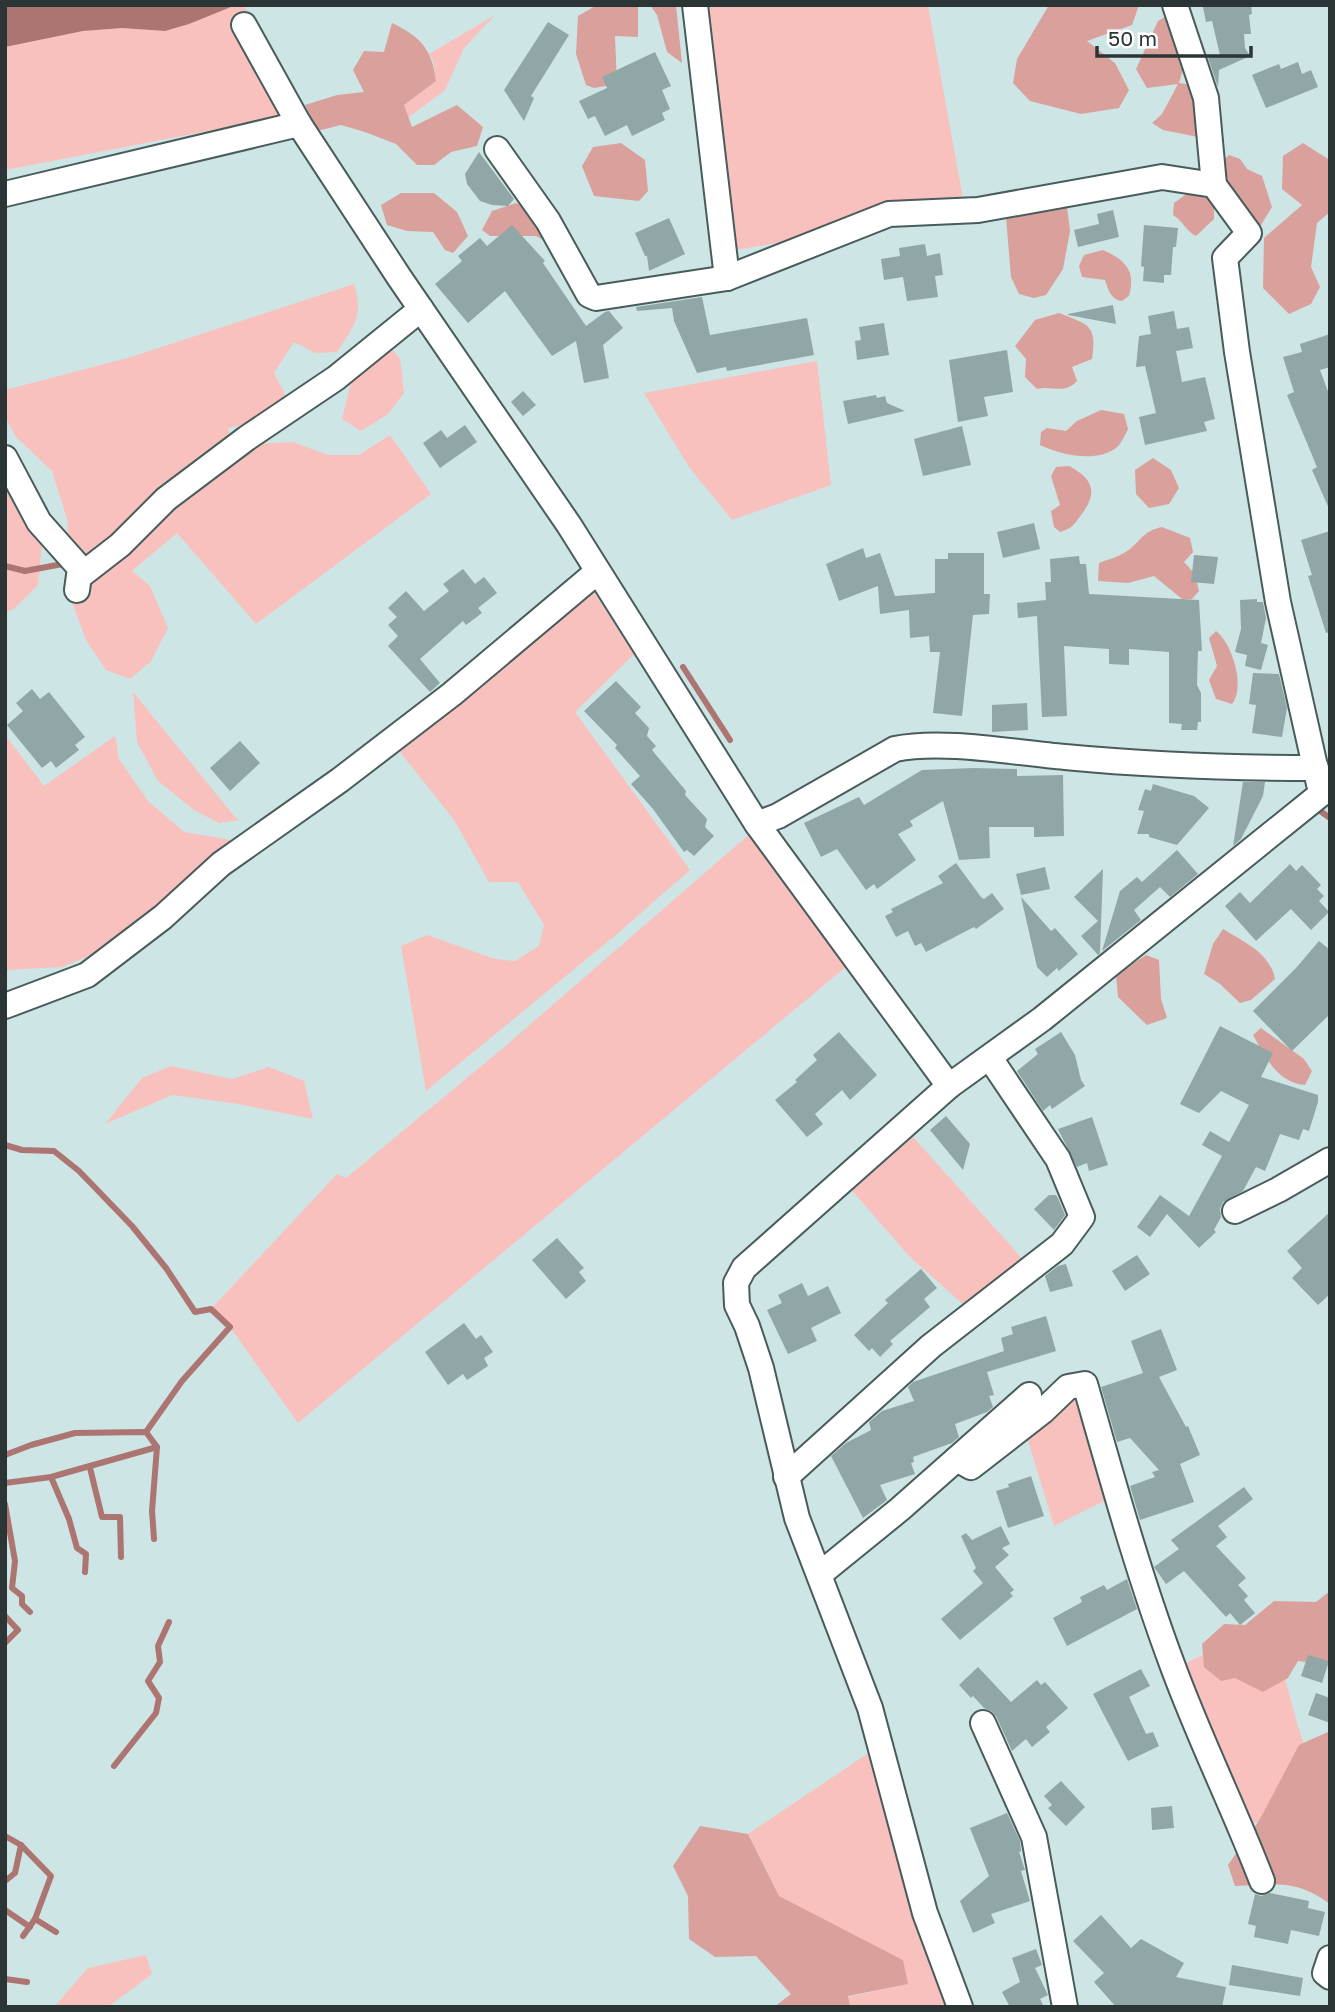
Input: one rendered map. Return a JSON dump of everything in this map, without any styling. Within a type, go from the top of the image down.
[{"type":"street","points":[[695,5],[727,278]]},
{"type":"street","points":[[960,2007],[925,1913],[870,1708],[797,1518],[761,1368],[737,1305],[736,1283],[744,1268],[948,1086],[1042,1019],[1327,795],[1316,768],[1278,601],[1237,352],[1225,258],[1249,233],[1214,185],[1206,98],[1175,5]]},
{"type":"street","points":[[244,25],[299,124],[421,309],[569,525],[757,824],[948,1086]]},
{"type":"street","points":[[5,194],[299,124]]},
{"type":"street","points":[[497,149],[548,221],[592,298],[727,278],[890,214],[978,210],[1162,177],[1214,185]]},
{"type":"street","points":[[5,458],[39,522],[80,568],[78,584],[166,499],[247,438],[336,378],[421,309]]},
{"type":"street","points":[[5,1006],[87,975],[163,917],[221,864],[340,780],[452,694],[597,572]]},
{"type":"street","points":[[757,824],[778,816],[895,749],[908,746],[934,745],[1068,758],[1224,768],[1316,768]]},
{"type":"street","points":[[786,1477],[931,1346],[1062,1244],[1082,1217],[1058,1159],[990,1058]]},
{"type":"street","points":[[1235,1211],[1330,1160]]},
{"type":"street","points":[[957,1459],[971,1467],[1043,1411],[1068,1387],[1085,1384],[1171,1663],[1211,1765],[1242,1829],[1262,1881]]},
{"type":"street","points":[[820,1574],[900,1509],[1029,1395]]},
{"type":"street","points":[[983,1723],[1034,1837],[1065,2007]]},
{"type":"street","points":[[1330,1958],[1325,1973],[1330,1977]]},
{"type":"shaded area","points":[[5,5],[236,5],[165,31],[122,28],[83,31],[5,47]]},
{"type":"shaded area","points":[[236,5],[244,5],[306,112],[5,170],[5,47],[83,31],[122,28],[165,31]]},
{"type":"shaded area","points":[[597,5],[638,7],[638,37],[615,36],[617,84],[594,88],[586,85],[576,54],[578,16]]},
{"type":"shaded area","points":[[650,5],[676,5],[682,63],[667,52],[657,15]]},
{"type":"shaded area","points":[[702,5],[928,5],[963,199],[803,239],[735,250]]},
{"type":"shaded area","points":[[1049,5],[1139,5],[1132,25],[1087,41],[1115,63],[1129,90],[1119,108],[1081,114],[1030,101],[1013,83],[1017,59]]},
{"type":"shaded area","points":[[495,15],[464,48],[445,90],[408,118],[404,105],[436,81],[433,60],[429,54]]},
{"type":"shaded area","points":[[1168,15],[1185,63],[1179,83],[1192,85],[1198,137],[1163,130],[1152,123],[1162,114],[1178,84],[1147,88],[1136,69],[1158,21]]},
{"type":"shaded area","points":[[392,23],[418,39],[428,52],[434,70],[436,81],[404,105],[412,127],[457,105],[483,127],[477,146],[451,152],[434,165],[417,165],[396,144],[365,132],[341,125],[317,131],[305,105],[337,95],[364,92],[353,70],[364,51],[384,52]]},
{"type":"shaded area","points":[[621,143],[645,160],[648,191],[639,201],[594,196],[582,166],[593,147]]},
{"type":"shaded area","points":[[1303,143],[1330,159],[1330,212],[1317,223],[1311,267],[1320,287],[1311,304],[1289,314],[1263,288],[1264,238],[1302,205],[1282,189],[1283,156]]},
{"type":"shaded area","points":[[1229,155],[1240,159],[1247,169],[1262,176],[1272,207],[1251,241],[1221,162]]},
{"type":"shaded area","points":[[1191,191],[1204,193],[1214,206],[1214,219],[1196,236],[1173,215],[1174,203]]},
{"type":"shaded area","points":[[401,193],[434,193],[457,212],[468,236],[453,253],[445,250],[433,232],[407,231],[387,225],[381,205]]},
{"type":"shaded area","points":[[1053,199],[1067,207],[1070,231],[1063,269],[1046,295],[1034,298],[1019,294],[1011,277],[1006,217]]},
{"type":"shaded area","points":[[516,203],[527,206],[545,233],[541,239],[536,236],[490,236],[482,230],[492,211]]},
{"type":"shaded area","points":[[1103,250],[1123,262],[1130,273],[1129,296],[1122,301],[1113,296],[1105,280],[1082,277],[1079,266],[1084,255]]},
{"type":"shaded area","points":[[354,284],[358,304],[356,320],[337,352],[315,353],[294,342],[274,373],[290,404],[266,421],[228,428],[232,445],[293,442],[328,455],[359,455],[390,435],[431,494],[256,624],[177,533],[132,571],[150,586],[168,628],[151,661],[130,679],[106,670],[86,640],[69,594],[66,552],[68,522],[52,471],[16,437],[5,417],[5,390],[131,357]]},
{"type":"shaded area","points":[[1059,313],[1089,327],[1093,339],[1092,359],[1072,367],[1077,381],[1068,388],[1037,389],[1025,377],[1026,359],[1015,346],[1035,320]]},
{"type":"shaded area","points":[[359,341],[390,346],[400,359],[404,393],[388,414],[361,431],[342,419],[351,382],[350,361]]},
{"type":"shaded area","points":[[817,361],[831,485],[732,520],[689,467],[644,393]]},
{"type":"shaded area","points":[[1101,410],[1124,414],[1128,429],[1116,448],[1108,453],[1078,456],[1040,445],[1041,432],[1047,428],[1066,431],[1077,421]]},
{"type":"shaded area","points":[[1153,458],[1171,470],[1179,488],[1169,504],[1149,508],[1136,494],[1135,470]]},
{"type":"shaded area","points":[[1069,466],[1084,476],[1091,487],[1091,493],[1090,500],[1076,521],[1070,528],[1060,532],[1054,527],[1051,511],[1060,505],[1051,476],[1056,467]]},
{"type":"shaded area","points":[[5,474],[42,544],[38,585],[14,609],[5,612]]},
{"type":"shaded area","points":[[1162,527],[1190,538],[1193,552],[1184,562],[1195,574],[1199,591],[1192,599],[1182,599],[1154,576],[1128,583],[1098,581],[1099,563],[1123,554],[1147,533]]},
{"type":"shaded area","points":[[581,587],[594,592],[634,654],[575,712],[690,870],[617,934],[426,1091],[401,946],[427,935],[495,959],[515,961],[539,946],[544,925],[518,882],[489,882],[454,820],[400,752],[381,733],[524,625]]},
{"type":"shaded area","points":[[1216,631],[1227,645],[1235,666],[1238,687],[1232,704],[1216,699],[1209,680],[1217,666],[1209,638]]},
{"type":"shaded area","points":[[133,692],[239,820],[219,823],[194,810],[158,781],[137,742]]},
{"type":"shaded area","points":[[5,735],[44,786],[115,736],[119,759],[148,801],[184,832],[231,840],[193,879],[114,946],[62,967],[5,970]]},
{"type":"shaded area","points":[[753,831],[847,966],[298,1423],[230,1327],[211,1309],[337,1174],[346,1178],[503,1048]]},
{"type":"shaded area","points":[[1223,929],[1255,949],[1272,970],[1275,979],[1251,1000],[1240,1003],[1220,984],[1204,974],[1213,944]]},
{"type":"shaded area","points":[[1146,955],[1159,960],[1161,999],[1167,1018],[1147,1025],[1118,997],[1116,975]]},
{"type":"shaded area","points":[[1261,1028],[1304,1059],[1312,1071],[1305,1085],[1287,1079],[1273,1067],[1253,1035]]},
{"type":"shaded area","points":[[171,1066],[232,1079],[269,1067],[304,1081],[313,1119],[238,1104],[172,1095],[105,1124],[142,1078]]},
{"type":"shaded area","points":[[913,1137],[1028,1265],[966,1307],[909,1256],[848,1186]]},
{"type":"shaded area","points":[[1079,1389],[1108,1499],[1054,1526],[1026,1434]]},
{"type":"shaded area","points":[[1330,1591],[1330,1665],[1298,1661],[1288,1678],[1263,1692],[1235,1678],[1221,1681],[1204,1667],[1202,1644],[1224,1624],[1245,1625],[1274,1601],[1316,1602]]},
{"type":"shaded area","points":[[1270,1623],[1297,1723],[1320,1794],[1248,1826],[1184,1664]]},
{"type":"shaded area","points":[[1330,1731],[1330,1904],[1307,1890],[1295,1887],[1273,1884],[1235,1886],[1228,1865],[1260,1819],[1299,1745]]},
{"type":"shaded area","points":[[873,1750],[949,2007],[850,2007],[847,1997],[907,1984],[903,1960],[779,1896],[748,1834]]},
{"type":"shaded area","points":[[700,1826],[748,1834],[779,1896],[903,1960],[908,1984],[848,1996],[850,2007],[774,2007],[791,1994],[756,1956],[715,1957],[689,1939],[688,1896],[673,1866]]},
{"type":"shaded area","points":[[146,1955],[152,1974],[108,2007],[54,2007],[88,1968]]},
{"type":"building","points":[[1251,5],[1251,34],[1244,34],[1245,48],[1250,56],[1219,70],[1218,87],[1208,58],[1220,55],[1212,21],[1206,22],[1203,7]]},
{"type":"building","points":[[548,22],[569,35],[531,96],[534,98],[524,121],[504,90]]},
{"type":"building","points":[[655,52],[671,86],[662,90],[670,109],[662,113],[665,120],[632,136],[627,125],[605,136],[595,116],[588,119],[579,101],[607,88],[602,77]]},
{"type":"building","points":[[1298,62],[1302,74],[1311,70],[1318,87],[1266,108],[1252,75],[1279,64],[1281,69]]},
{"type":"building","points":[[479,152],[514,199],[508,206],[480,201],[467,184],[465,174]]},
{"type":"building","points":[[1113,210],[1119,237],[1078,247],[1074,230],[1099,224],[1097,214]]},
{"type":"building","points":[[669,218],[685,254],[649,271],[647,256],[635,233]]},
{"type":"building","points":[[512,225],[545,261],[543,263],[586,326],[609,311],[623,328],[603,345],[609,378],[584,383],[576,341],[552,356],[505,291],[468,323],[435,284],[462,261],[458,256],[480,238],[487,246]]},
{"type":"building","points":[[1144,225],[1178,228],[1176,247],[1173,247],[1171,275],[1164,275],[1164,283],[1143,281],[1144,267],[1141,266]]},
{"type":"building","points":[[925,244],[927,256],[940,253],[943,275],[935,276],[938,297],[907,301],[903,277],[884,280],[881,259],[900,256],[899,248]]},
{"type":"building","points":[[702,297],[710,335],[807,318],[814,355],[727,371],[726,367],[697,373],[674,321],[672,308],[637,311],[636,307]]},
{"type":"building","points":[[1113,305],[1116,324],[1068,315],[1068,314]]},
{"type":"building","points":[[1174,311],[1177,329],[1189,327],[1193,348],[1176,351],[1182,382],[1205,377],[1215,419],[1204,422],[1207,431],[1145,445],[1139,417],[1156,413],[1145,366],[1136,367],[1139,336],[1151,334],[1148,316]]},
{"type":"building","points":[[884,323],[889,355],[857,360],[855,341],[861,340],[859,327]]},
{"type":"building","points":[[1330,334],[1330,367],[1320,370],[1330,397],[1330,511],[1312,470],[1317,467],[1287,395],[1294,392],[1283,357],[1302,352],[1300,344]]},
{"type":"building","points":[[1007,350],[1013,392],[984,397],[988,416],[958,422],[949,360]]},
{"type":"building","points":[[523,391],[536,405],[523,416],[511,402]]},
{"type":"building","points":[[876,395],[877,398],[885,396],[887,403],[905,411],[848,424],[843,401]]},
{"type":"building","points":[[465,425],[477,442],[440,468],[423,443],[441,430],[447,438]]},
{"type":"building","points":[[962,426],[971,465],[923,476],[914,439]]},
{"type":"building","points":[[1034,523],[1040,549],[1003,558],[997,532]]},
{"type":"building","points":[[1330,531],[1330,632],[1326,633],[1308,576],[1312,575],[1301,540]]},
{"type":"building","points":[[863,548],[866,558],[880,553],[895,596],[935,593],[935,559],[948,559],[948,553],[984,553],[984,594],[990,594],[989,614],[973,615],[962,716],[933,713],[940,652],[930,652],[929,636],[910,638],[909,610],[880,614],[878,586],[839,601],[826,564]]},
{"type":"building","points":[[1194,555],[1218,557],[1214,584],[1191,582]]},
{"type":"building","points":[[1079,556],[1080,564],[1086,564],[1089,594],[1199,600],[1202,651],[1198,651],[1197,685],[1201,693],[1201,722],[1198,722],[1197,730],[1181,730],[1182,724],[1169,723],[1169,652],[1129,649],[1129,665],[1109,664],[1109,649],[1064,646],[1067,716],[1042,717],[1037,616],[1018,618],[1017,603],[1046,600],[1045,582],[1051,582],[1050,559]]},
{"type":"building","points":[[463,569],[475,584],[484,577],[497,593],[478,608],[482,613],[466,625],[463,621],[420,659],[440,683],[430,692],[388,646],[398,636],[388,625],[397,617],[388,608],[406,591],[424,611],[449,591],[443,584]]},
{"type":"building","points":[[1257,599],[1257,602],[1263,602],[1266,618],[1261,643],[1268,645],[1261,670],[1245,666],[1247,655],[1235,652],[1241,629],[1240,600]]},
{"type":"building","points":[[1253,673],[1279,674],[1287,708],[1282,737],[1252,733],[1256,705],[1249,704]]},
{"type":"building","points":[[616,681],[641,707],[635,713],[649,728],[647,736],[656,746],[652,750],[686,791],[685,795],[707,819],[705,827],[714,836],[694,856],[687,850],[684,852],[631,784],[640,776],[615,748],[617,745],[584,711]]},
{"type":"building","points":[[32,689],[40,699],[49,692],[85,737],[75,745],[79,750],[56,768],[51,761],[42,768],[7,725],[23,711],[16,703]]},
{"type":"building","points":[[1027,703],[1028,730],[992,732],[992,705]]},
{"type":"building","points":[[240,741],[260,763],[230,791],[210,768]]},
{"type":"building","points":[[1017,769],[1017,776],[1063,775],[1064,836],[1034,837],[1034,827],[989,827],[990,858],[959,860],[943,801],[910,821],[913,826],[898,834],[916,860],[877,889],[874,884],[866,890],[837,849],[821,857],[804,823],[859,797],[864,805],[922,770]]},
{"type":"building","points":[[1243,782],[1265,782],[1263,796],[1241,839],[1233,846]]},
{"type":"building","points":[[1153,784],[1194,796],[1209,808],[1177,845],[1149,837],[1149,834],[1137,834],[1144,811],[1138,810],[1145,789],[1151,791]]},
{"type":"building","points":[[1177,850],[1198,874],[1170,897],[1160,887],[1134,910],[1141,920],[1102,951],[1120,891],[1137,877],[1142,882]]},
{"type":"building","points":[[956,863],[981,897],[984,899],[992,893],[1004,909],[976,929],[974,927],[926,952],[921,943],[915,946],[908,931],[896,937],[885,916],[893,912],[891,909],[943,883],[938,876]]},
{"type":"building","points":[[1290,864],[1296,871],[1302,865],[1321,885],[1317,889],[1324,896],[1319,901],[1329,912],[1311,930],[1291,909],[1256,941],[1225,906],[1240,892],[1250,903]]},
{"type":"building","points":[[1045,867],[1050,889],[1021,895],[1016,874]]},
{"type":"building","points":[[1103,869],[1098,955],[1081,936],[1098,921],[1074,897]]},
{"type":"building","points":[[1021,897],[1051,931],[1055,928],[1078,954],[1059,971],[1057,968],[1047,977],[1037,967]]},
{"type":"building","points":[[1319,941],[1330,950],[1330,1014],[1292,1051],[1253,1011]]},
{"type":"building","points":[[1220,1026],[1273,1053],[1261,1077],[1318,1095],[1318,1102],[1309,1131],[1303,1129],[1299,1140],[1280,1134],[1265,1171],[1256,1167],[1243,1191],[1223,1202],[1221,1217],[1214,1230],[1216,1232],[1199,1248],[1167,1214],[1150,1237],[1137,1227],[1160,1195],[1189,1216],[1222,1156],[1202,1145],[1210,1131],[1229,1142],[1249,1105],[1221,1091],[1199,1113],[1180,1104]]},
{"type":"building","points":[[839,1032],[877,1075],[850,1100],[842,1090],[815,1114],[823,1124],[807,1137],[775,1100],[797,1082],[795,1080],[817,1060],[813,1055]]},
{"type":"building","points":[[1061,1032],[1075,1055],[1085,1086],[1052,1109],[1050,1105],[1043,1111],[1017,1071],[1038,1054],[1035,1049]]},
{"type":"building","points":[[946,1116],[970,1144],[963,1170],[930,1130]]},
{"type":"building","points":[[1092,1117],[1108,1165],[1089,1171],[1087,1163],[1077,1167],[1058,1129]]},
{"type":"building","points":[[1049,1195],[1056,1195],[1065,1215],[1054,1230],[1034,1209]]},
{"type":"building","points":[[1330,1212],[1330,1294],[1318,1305],[1292,1278],[1302,1268],[1287,1251]]},
{"type":"building","points":[[557,1238],[584,1268],[579,1272],[586,1281],[566,1299],[532,1260]]},
{"type":"building","points":[[1137,1255],[1150,1274],[1125,1291],[1112,1271]]},
{"type":"building","points":[[1066,1264],[1073,1286],[1050,1292],[1045,1276],[1058,1266]]},
{"type":"building","points":[[921,1269],[937,1288],[924,1299],[930,1307],[890,1341],[893,1344],[880,1357],[872,1348],[869,1351],[854,1335],[888,1303],[885,1300]]},
{"type":"building","points":[[802,1283],[808,1296],[828,1286],[841,1313],[811,1328],[817,1341],[788,1354],[767,1310],[782,1303],[778,1295]]},
{"type":"building","points":[[1046,1316],[1056,1351],[987,1372],[994,1395],[989,1396],[993,1407],[987,1412],[955,1424],[959,1437],[952,1443],[913,1457],[914,1462],[911,1463],[915,1474],[880,1485],[887,1500],[863,1518],[831,1456],[846,1443],[871,1430],[869,1422],[882,1411],[914,1401],[908,1387],[913,1382],[1004,1351],[1001,1338],[1013,1334],[1011,1327]]},
{"type":"building","points":[[464,1323],[476,1339],[481,1335],[493,1352],[484,1358],[488,1366],[467,1380],[463,1374],[448,1385],[425,1352]]},
{"type":"building","points":[[1161,1329],[1177,1370],[1159,1377],[1186,1427],[1188,1426],[1200,1455],[1180,1464],[1194,1502],[1140,1520],[1130,1486],[1155,1477],[1152,1472],[1159,1470],[1130,1438],[1117,1442],[1101,1387],[1143,1373],[1131,1341]]},
{"type":"building","points":[[1031,1476],[1044,1516],[1008,1528],[996,1491]]},
{"type":"building","points":[[1244,1487],[1253,1499],[1218,1526],[1227,1537],[1216,1546],[1246,1578],[1238,1585],[1248,1596],[1244,1600],[1255,1613],[1240,1625],[1230,1613],[1226,1617],[1184,1571],[1166,1584],[1154,1567],[1179,1549],[1171,1540]]},
{"type":"building","points":[[1001,1526],[1010,1544],[1002,1548],[1009,1555],[995,1567],[1014,1590],[1010,1593],[1013,1596],[960,1640],[941,1619],[983,1583],[973,1571],[976,1568],[961,1536],[966,1533],[972,1540]]},
{"type":"building","points":[[1127,1579],[1137,1609],[1067,1646],[1053,1618],[1082,1602],[1080,1597],[1104,1585],[1107,1590]]},
{"type":"building","points":[[1308,1655],[1329,1661],[1322,1683],[1301,1676]]},
{"type":"building","points":[[978,1667],[1011,1702],[1037,1680],[1041,1685],[1045,1682],[1068,1708],[1046,1727],[1050,1732],[1032,1747],[1026,1739],[1012,1751],[996,1716],[973,1696],[971,1698],[959,1685]]},
{"type":"building","points":[[1141,1669],[1150,1686],[1129,1697],[1146,1734],[1153,1732],[1159,1746],[1128,1761],[1093,1694]]},
{"type":"building","points":[[1316,1693],[1330,1698],[1330,1723],[1308,1715]]},
{"type":"building","points":[[1061,1781],[1085,1807],[1066,1826],[1048,1808],[1052,1805],[1044,1796]]},
{"type":"building","points":[[1172,1806],[1174,1828],[1152,1830],[1151,1808]]},
{"type":"building","points":[[1007,1813],[1020,1841],[1019,1852],[1025,1870],[1021,1871],[1030,1901],[991,1914],[995,1923],[973,1933],[960,1901],[989,1876],[970,1828]]},
{"type":"building","points":[[1270,1893],[1309,1901],[1308,1908],[1325,1912],[1319,1936],[1291,1930],[1288,1944],[1254,1937],[1256,1926],[1248,1924],[1255,1894],[1261,1896]]},
{"type":"building","points":[[1101,1915],[1131,1948],[1141,1939],[1184,1963],[1176,1977],[1226,1987],[1222,2007],[1116,2007],[1094,1982],[1104,1973],[1073,1941]]},
{"type":"building","points":[[1036,1949],[1042,1965],[1035,1968],[1048,1995],[1040,1999],[1044,2007],[1010,2007],[1002,1992],[1020,1982],[1012,1958]]},
{"type":"building","points":[[1232,1965],[1303,1978],[1300,1996],[1229,1985]]},
{"type":"waterway","points":[[5,566],[25,571],[68,563]]},
{"type":"waterway","points":[[683,667],[730,740]]},
{"type":"waterway","points":[[1316,808],[1330,818]]},
{"type":"waterway","points":[[5,1145],[22,1150],[54,1151],[79,1171],[132,1226],[166,1268],[195,1312],[211,1309],[230,1327],[182,1381],[146,1432]]},
{"type":"waterway","points":[[5,1455],[75,1433],[146,1432],[157,1447]]},
{"type":"waterway","points":[[5,1483],[51,1477],[157,1447],[152,1511],[154,1539]]},
{"type":"waterway","points":[[90,1468],[102,1517],[120,1517],[121,1557]]},
{"type":"waterway","points":[[51,1477],[69,1519],[77,1548],[86,1554],[85,1572]]},
{"type":"waterway","points":[[5,1504],[15,1561],[12,1588],[22,1596],[22,1604],[30,1612]]},
{"type":"waterway","points":[[5,1616],[18,1630],[5,1643]]},
{"type":"waterway","points":[[114,1766],[156,1713],[159,1698],[148,1681],[160,1662],[158,1646],[169,1622]]},
{"type":"waterway","points":[[5,1836],[21,1845],[51,1876],[35,1919],[23,1936]]},
{"type":"waterway","points":[[5,1881],[15,1873],[21,1845]]},
{"type":"waterway","points":[[5,1910],[30,1927]]},
{"type":"waterway","points":[[35,1919],[56,1932]]},
{"type":"waterway","points":[[5,1979],[27,1982]]}]
